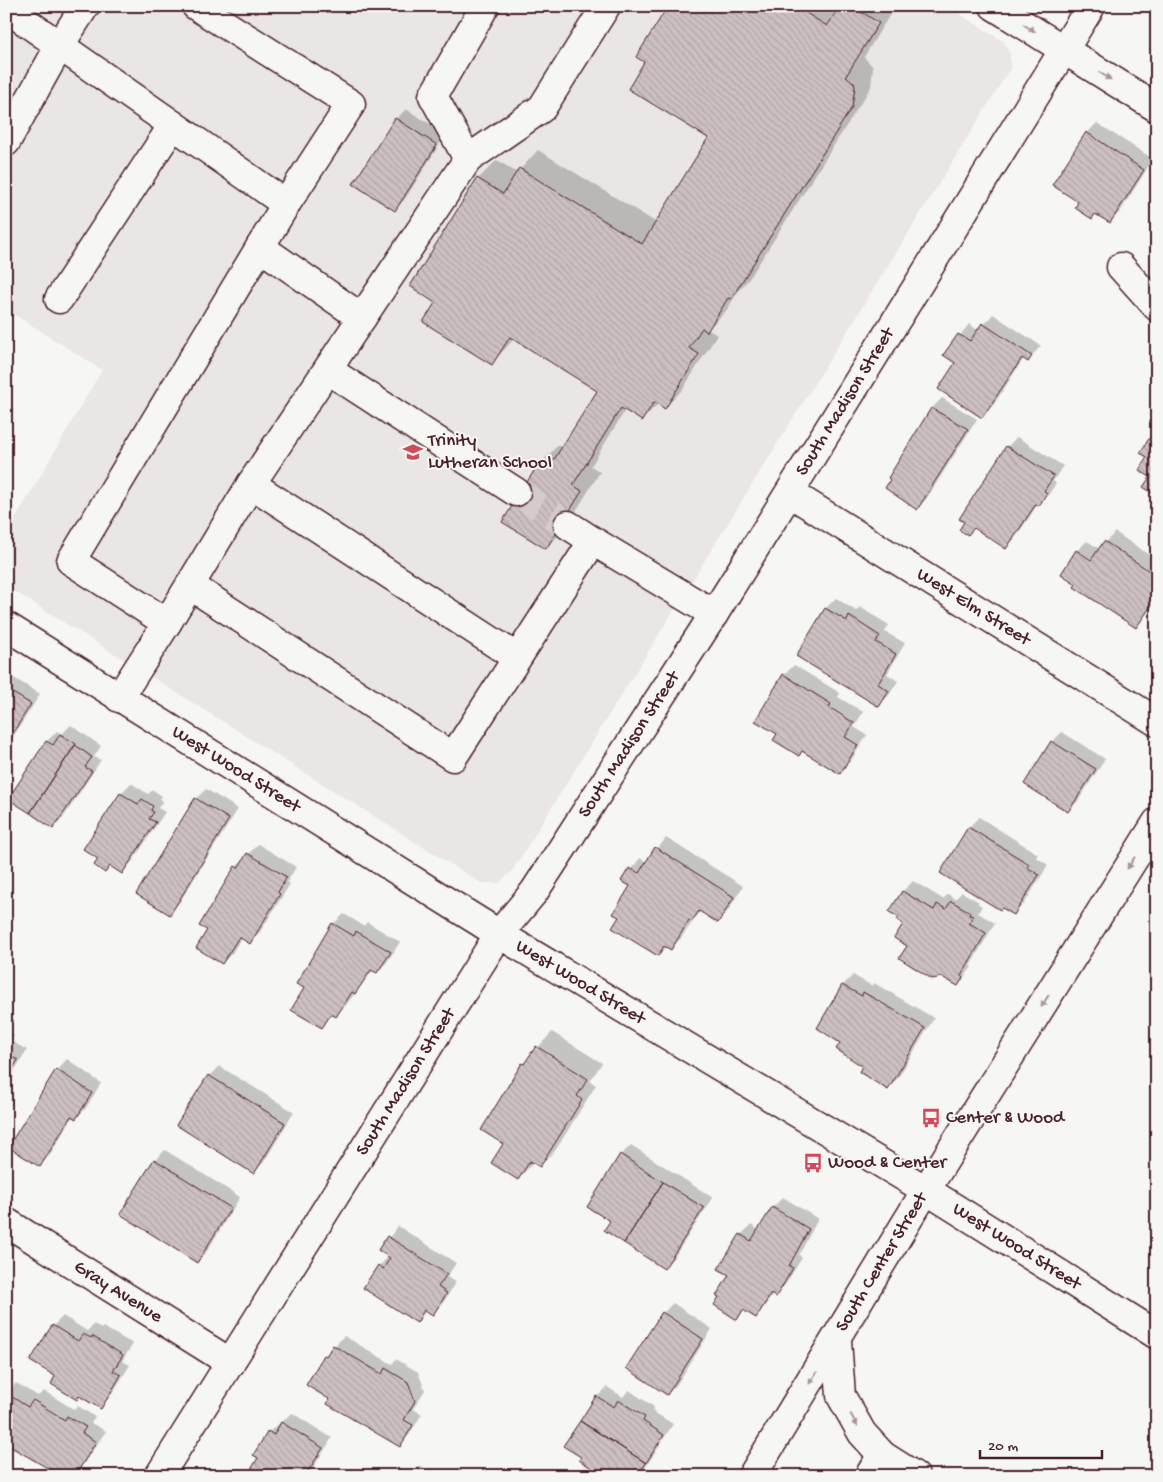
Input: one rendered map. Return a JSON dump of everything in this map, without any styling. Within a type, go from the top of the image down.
[{"type":"street","points":[[6,142],[60,45],[85,6]]},
{"type":"street","points":[[166,623],[71,561],[286,204],[351,104],[196,6]]},
{"type":"street","points":[[468,159],[433,96],[485,6]]},
{"type":"street","points":[[119,698],[191,586],[251,484],[468,159],[542,108],[606,6]]},
{"type":"street","points":[[994,6],[1157,108]]},
{"type":"street","name":"South Madison Street","points":[[159,1476],[499,934],[529,900],[714,614],[1091,6]]},
{"type":"street","points":[[6,8],[286,204]]},
{"type":"street","points":[[59,299],[173,125]]},
{"type":"street","points":[[260,247],[362,318]]},
{"type":"street","points":[[1121,267],[1157,307]]},
{"type":"street","points":[[328,370],[516,492]]},
{"type":"street","points":[[251,484],[516,657]]},
{"type":"street","name":"West Elm Street","points":[[790,493],[1157,722]]},
{"type":"street","points":[[568,525],[714,614]]},
{"type":"street","points":[[191,586],[453,757],[516,657],[593,541]]},
{"type":"street","name":"West Wood Street","points":[[6,626],[499,934],[926,1190],[1157,1335]]},
{"type":"street","name":"South Center Street","points":[[752,1476],[837,1340],[926,1190],[1157,822]]},
{"type":"street","name":"Gray Avenue","points":[[6,1222],[231,1362]]},
{"type":"street","points":[[837,1340],[841,1396],[862,1433],[876,1465],[915,1476]]},
{"type":"shaded area","name":"Trinity Lutheran School","points":[[6,6],[947,6],[1004,42],[1010,55],[1010,69],[512,871],[499,883],[481,883],[6,586],[6,535],[102,370],[6,309]]},
{"type":"building","points":[[668,6],[795,6],[827,26],[840,6],[852,6],[879,23],[846,76],[854,83],[855,87],[852,107],[731,299],[728,298],[707,332],[702,328],[689,348],[699,354],[665,409],[654,402],[642,421],[621,408],[573,485],[582,491],[546,549],[502,522],[539,463],[548,469],[597,391],[510,337],[492,365],[423,322],[435,303],[410,286],[477,178],[503,194],[519,168],[642,244],[708,138],[628,89],[644,62],[636,57]]},
{"type":"building","points":[[395,118],[437,145],[395,211],[353,184]]},
{"type":"building","points":[[1086,132],[1144,170],[1110,223],[1095,214],[1092,219],[1075,208],[1078,202],[1052,185]]},
{"type":"building","points":[[982,323],[1032,356],[1028,362],[1022,358],[982,418],[938,389],[955,363],[943,355],[958,334],[970,341]]},
{"type":"building","points":[[931,408],[968,429],[917,510],[885,488],[890,480],[888,478]]},
{"type":"building","points":[[1153,432],[1157,435],[1157,496],[1143,487],[1150,477],[1139,470],[1147,457],[1140,453]]},
{"type":"building","points":[[1006,446],[1054,476],[1044,491],[1047,493],[1039,506],[1036,504],[1006,549],[974,528],[968,535],[959,530],[964,522],[959,519]]},
{"type":"building","points":[[1104,541],[1157,576],[1157,597],[1136,628],[1074,587],[1076,584],[1061,574],[1076,550],[1091,560]]},
{"type":"building","points":[[825,608],[847,621],[849,616],[880,636],[876,642],[896,654],[878,684],[889,691],[879,707],[796,656]]},
{"type":"building","points":[[783,674],[831,704],[829,707],[854,723],[845,737],[858,745],[840,774],[802,751],[799,756],[773,740],[777,734],[755,721]]},
{"type":"building","points":[[6,689],[31,704],[6,744]]},
{"type":"building","points":[[60,734],[76,744],[30,813],[8,799],[46,741],[53,745]]},
{"type":"building","points":[[1051,741],[1096,769],[1068,812],[1024,784]]},
{"type":"building","points":[[75,745],[92,757],[85,767],[92,771],[53,829],[30,813]]},
{"type":"building","points":[[120,793],[138,804],[142,799],[153,806],[151,810],[154,812],[149,819],[156,822],[122,874],[110,866],[105,873],[94,865],[98,859],[83,849]]},
{"type":"building","points":[[195,798],[229,819],[170,915],[136,894]]},
{"type":"building","points":[[968,827],[1029,864],[1027,867],[1039,875],[1014,915],[1002,908],[1000,910],[940,873]]},
{"type":"building","points":[[655,847],[734,897],[718,923],[699,911],[692,921],[689,920],[671,950],[664,946],[658,956],[612,928],[619,917],[613,914],[630,886],[621,881],[629,868],[639,873]]},
{"type":"building","points":[[247,853],[287,877],[278,892],[280,894],[250,944],[239,937],[222,964],[196,948],[207,930],[199,926],[235,866],[238,868]]},
{"type":"building","points":[[902,891],[934,910],[937,904],[946,909],[951,901],[970,912],[969,915],[973,916],[969,923],[986,933],[961,976],[963,978],[958,986],[942,977],[932,979],[899,958],[907,946],[894,938],[903,924],[897,920],[899,917],[889,912]]},
{"type":"building","points":[[332,923],[354,936],[356,931],[391,952],[377,973],[371,970],[355,994],[352,992],[336,1017],[331,1014],[322,1028],[291,1010],[304,988],[296,984]]},
{"type":"building","points":[[842,985],[862,996],[863,992],[925,1028],[888,1090],[859,1072],[862,1066],[836,1049],[840,1043],[817,1028]]},
{"type":"building","points":[[536,1046],[588,1079],[577,1096],[582,1100],[540,1167],[530,1161],[518,1180],[491,1163],[503,1144],[481,1130],[522,1063],[524,1064]]},
{"type":"building","points":[[6,1054],[18,1060],[6,1080]]},
{"type":"building","points":[[56,1069],[92,1093],[76,1119],[71,1116],[40,1167],[8,1147]]},
{"type":"building","points":[[208,1075],[285,1123],[254,1174],[176,1125]]},
{"type":"building","points":[[620,1154],[663,1182],[624,1243],[604,1230],[610,1221],[587,1207]]},
{"type":"building","points":[[154,1159],[231,1208],[197,1263],[120,1214]]},
{"type":"building","points":[[663,1182],[704,1208],[664,1269],[624,1243]]},
{"type":"building","points":[[772,1207],[809,1229],[789,1266],[793,1268],[776,1297],[771,1294],[756,1318],[743,1310],[737,1320],[714,1305],[719,1297],[716,1296],[729,1275],[718,1269],[740,1234],[751,1241]]},
{"type":"building","points":[[387,1236],[447,1274],[438,1287],[447,1293],[433,1315],[424,1310],[417,1323],[363,1288],[378,1265],[383,1269],[390,1258],[378,1250]]},
{"type":"building","points":[[662,1312],[703,1339],[667,1395],[626,1368]]},
{"type":"building","points":[[52,1325],[78,1341],[83,1334],[91,1338],[92,1336],[123,1355],[113,1371],[121,1375],[101,1409],[79,1396],[77,1400],[51,1384],[55,1376],[30,1361]]},
{"type":"building","points":[[333,1345],[382,1374],[385,1368],[408,1382],[415,1401],[404,1420],[413,1425],[400,1447],[327,1404],[329,1399],[306,1385],[324,1355],[326,1356]]},
{"type":"building","points":[[6,1393],[28,1407],[33,1400],[65,1420],[67,1416],[86,1427],[82,1433],[96,1442],[75,1476],[58,1474],[11,1447],[6,1454]]},
{"type":"building","points":[[596,1396],[614,1407],[618,1400],[645,1417],[643,1421],[664,1435],[646,1463],[580,1421]]},
{"type":"building","points":[[580,1421],[646,1463],[638,1476],[604,1476],[579,1460],[581,1457],[563,1446]]},
{"type":"building","points":[[281,1422],[323,1448],[305,1476],[258,1476],[250,1471],[258,1458],[253,1455],[268,1431],[274,1435]]},
{"type":"tunnel","points":[[516,492],[568,525]]},
{"type":"place","name":"Trinity Lutheran School","points":[[413,452]]},
{"type":"place","name":"Center & Wood","points":[[931,1118]]},
{"type":"place","name":"Wood & Center","points":[[813,1163]]}]
